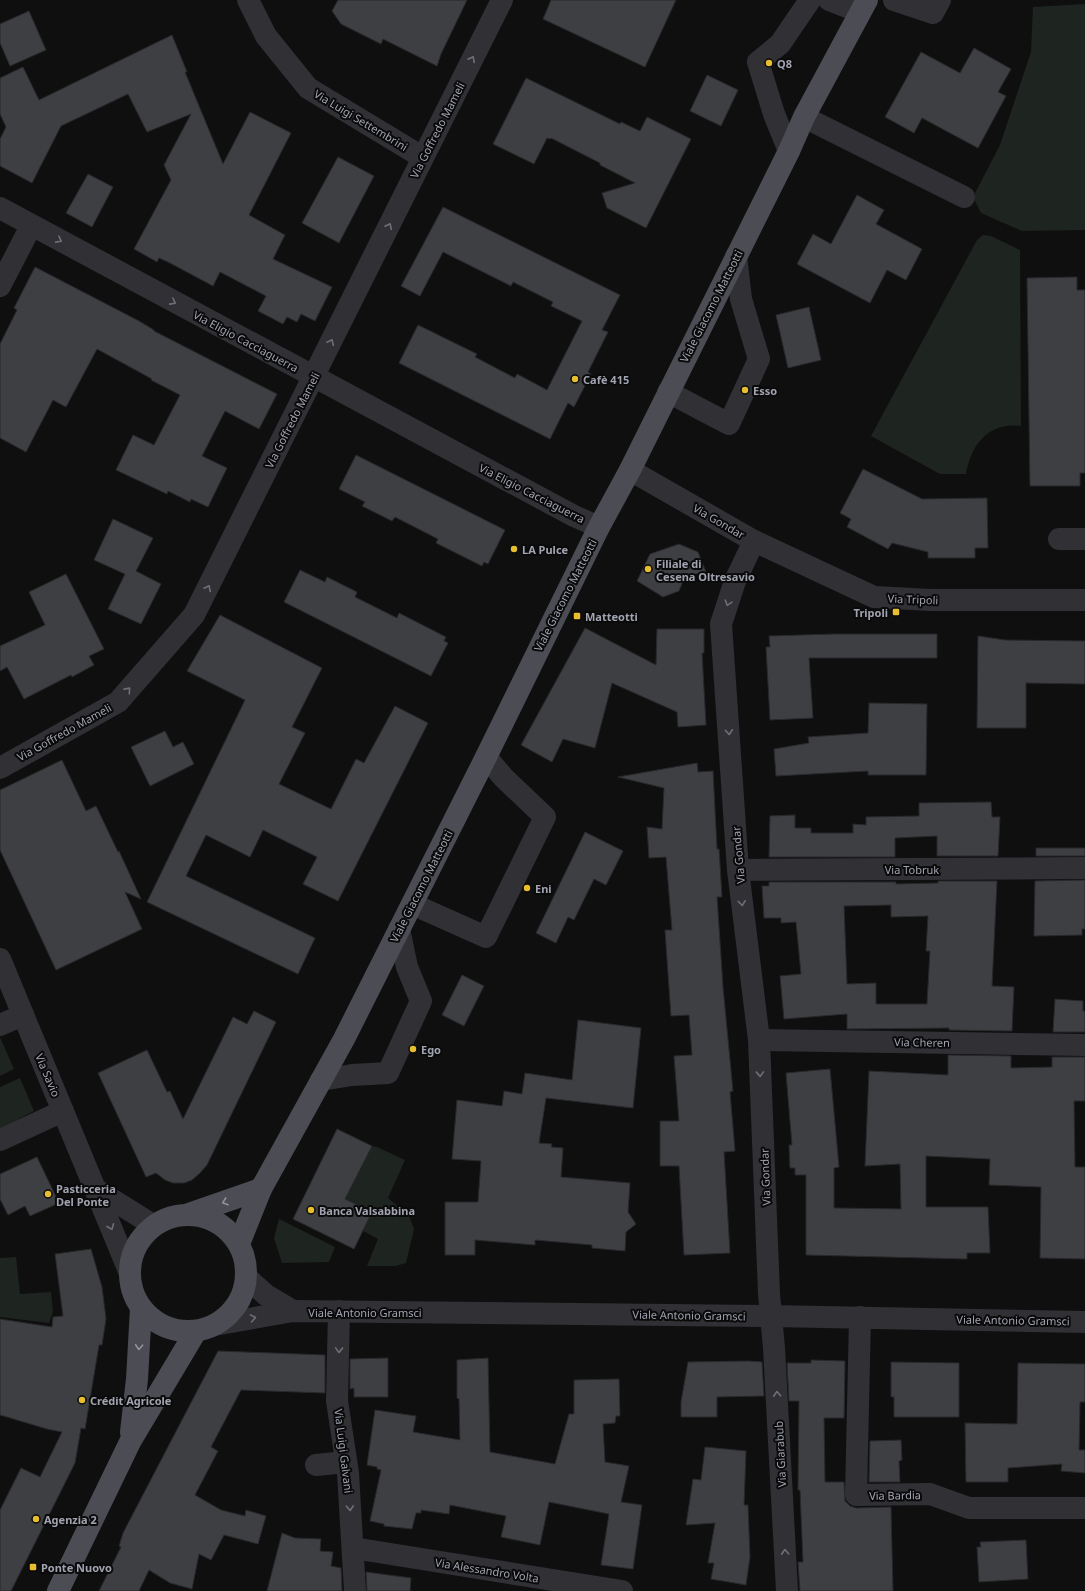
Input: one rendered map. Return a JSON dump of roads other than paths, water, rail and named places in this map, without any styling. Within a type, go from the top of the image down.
[{"type":"main road","name":"Viale Giacomo Matteotti","points":[[239,1244],[261,1189],[344,1039],[486,757],[599,527],[630,470],[789,151],[804,117],[863,6]]},
{"type":"main road","points":[[189,1214],[216,1221],[229,1230],[239,1244],[245,1258],[246,1277],[240,1300],[231,1313],[205,1328],[180,1331],[165,1327],[153,1320],[141,1308],[133,1293],[129,1271],[140,1240],[154,1225],[170,1217],[189,1214],[261,1189]]},
{"type":"main road","points":[[131,1440],[137,1378],[141,1308]]},
{"type":"main road","points":[[58,1591],[131,1440],[205,1328]]},
{"type":"street","name":"Via Luigi Settembrini","points":[[248,0],[266,36],[308,88],[422,157]]},
{"type":"street","name":"Via Goffredo Mameli","points":[[0,768],[118,702],[194,615],[314,377],[422,157],[502,0]]},
{"type":"street","points":[[789,151],[774,114],[758,62],[780,44],[810,0]]},
{"type":"street","points":[[829,0],[863,6]]},
{"type":"street","points":[[894,0],[933,13],[940,0]]},
{"type":"street","points":[[804,117],[964,197]]},
{"type":"street","name":"Via Eligio Cacciaguerra","points":[[0,208],[31,226],[574,516],[599,527]]},
{"type":"street","points":[[0,286],[31,226]]},
{"type":"street","points":[[668,392],[728,424],[759,359],[741,299],[736,256]]},
{"type":"street","name":"Via Gondar","points":[[630,470],[754,541],[735,581],[721,624],[738,870],[759,1040],[771,1316]]},
{"type":"street","points":[[1059,539],[1085,539]]},
{"type":"street","name":"Via Tripoli","points":[[754,541],[874,597],[931,600],[1085,600]]},
{"type":"street","points":[[412,904],[486,937],[545,817],[504,778],[486,757]]},
{"type":"street","name":"Via Tobruk","points":[[738,870],[1085,868]]},
{"type":"street","points":[[321,1080],[352,1075],[388,1073],[421,1002],[407,967],[399,929]]},
{"type":"street","name":"Via Savio","points":[[0,959],[129,1271]]},
{"type":"street","points":[[0,1025],[23,1015]]},
{"type":"street","name":"Via Cheren","points":[[759,1040],[1085,1045]]},
{"type":"street","points":[[0,1140],[63,1111]]},
{"type":"street","points":[[96,1190],[154,1225]]},
{"type":"street","name":"Viale Antonio Gramsci","points":[[246,1277],[266,1295],[293,1311]]},
{"type":"street","name":"Viale Antonio Gramsci","points":[[205,1328],[293,1311],[771,1316],[1085,1322]]},
{"type":"street","name":"Via Luigi Galvani","points":[[339,1312],[337,1400],[346,1462],[356,1591]]},
{"type":"street","name":"Via Giarabub","points":[[771,1316],[774,1348],[786,1591]]},
{"type":"street","name":"Via Bardia","points":[[860,1318],[856,1495],[930,1494],[968,1508],[1085,1508]]},
{"type":"street","points":[[316,1465],[346,1462]]},
{"type":"street","name":"Via Alessandro Volta","points":[[352,1548],[622,1591]]},
{"type":"place","name":"Q8","points":[[769,63]]},
{"type":"place","name":"Cafè 415","points":[[575,379]]},
{"type":"place","name":"Esso","points":[[745,390]]},
{"type":"place","name":"LA Pulce","points":[[514,549]]},
{"type":"place","name":"Filiale di Cesena Oltresavio","points":[[648,569]]},
{"type":"place","name":"Tripoli","points":[[896,612]]},
{"type":"place","name":"Matteotti","points":[[577,616]]},
{"type":"place","name":"Eni","points":[[527,888]]},
{"type":"place","name":"Ego","points":[[413,1049]]},
{"type":"place","name":"Pasticceria Del Ponte","points":[[48,1194]]},
{"type":"place","name":"Banca Valsabbina","points":[[311,1210]]},
{"type":"place","name":"Crédit Agricole","points":[[82,1400]]},
{"type":"place","name":"Agenzia 2","points":[[36,1519]]},
{"type":"place","name":"Ponte Nuovo","points":[[33,1567]]}]
